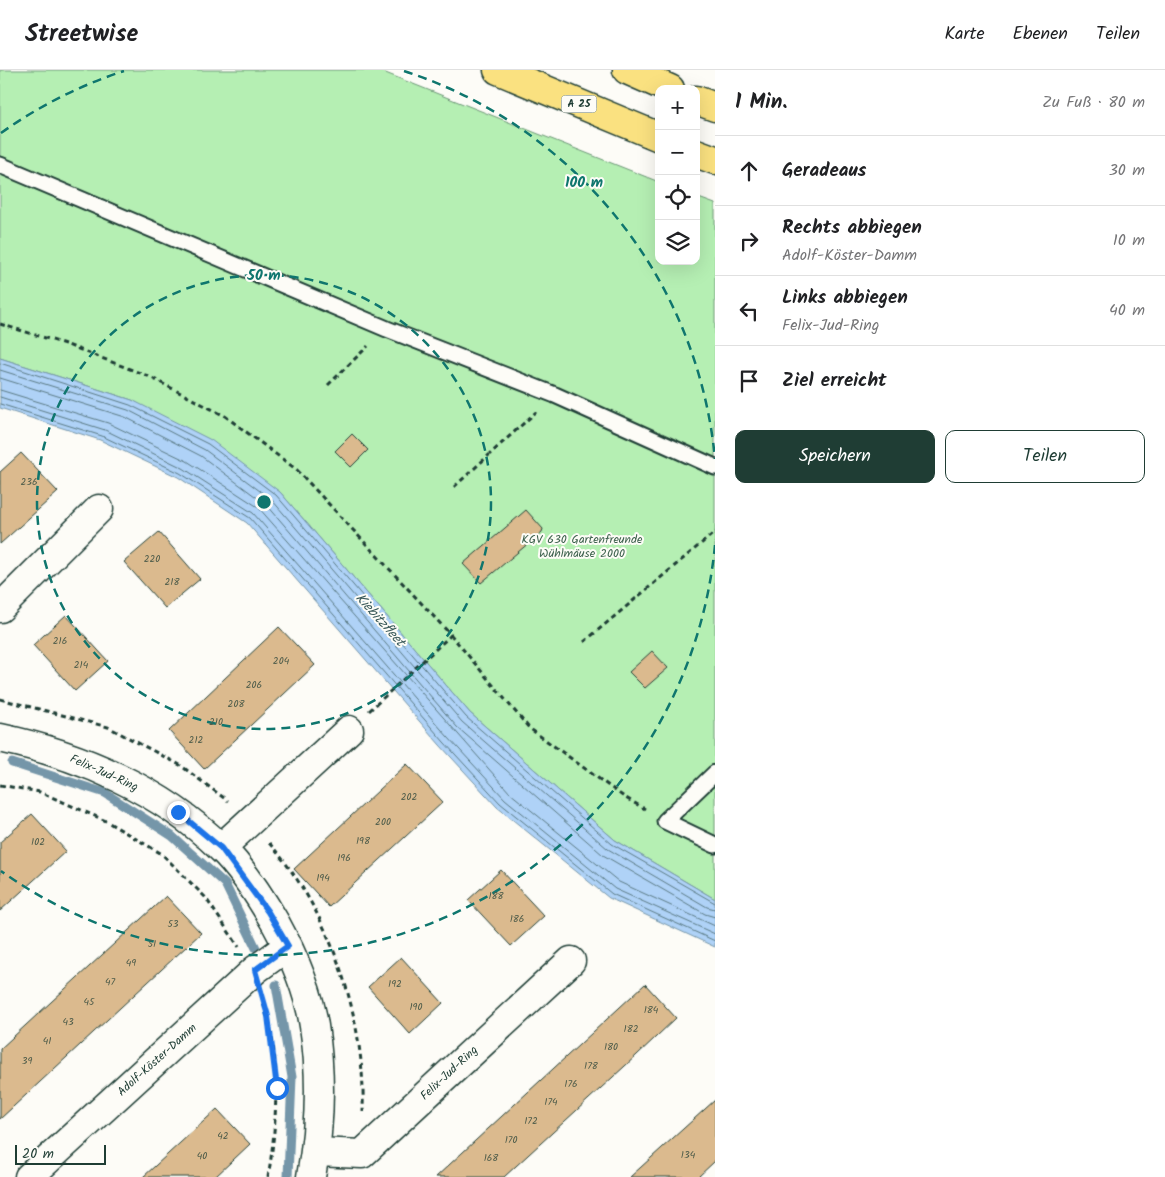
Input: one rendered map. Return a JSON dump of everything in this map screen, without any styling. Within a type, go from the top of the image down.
[{"type":"highway","name":"A 25","points":[[498,70],[655,135]]},
{"type":"highway","points":[[627,70],[661,85]]},
{"type":"highway","points":[[700,102],[715,108]]},
{"type":"highway","points":[[700,154],[715,160]]},
{"type":"street","points":[[0,608],[99,509]]},
{"type":"street","points":[[221,848],[349,730]]},
{"type":"street","name":"Felix-Jud-Ring","points":[[2,741],[82,762],[132,784],[178,812],[221,848],[254,891],[288,946],[314,1024],[319,1072],[314,1165],[362,1154],[571,961]]},
{"type":"street","name":"Adolf-Köster-Damm","points":[[28,1177],[255,970],[288,946]]},
{"type":"lane","points":[[0,165],[387,329],[555,395],[715,467]]},
{"type":"lane","points":[[715,773],[665,820],[715,845]]},
{"type":"path","points":[[0,324],[65,344],[148,376],[225,416],[297,470],[451,635],[529,728],[624,797],[665,820]]},
{"type":"path","points":[[328,385],[387,329]]},
{"type":"path","points":[[454,487],[555,395]]},
{"type":"path","points":[[584,642],[715,532]]},
{"type":"path","points":[[378,704],[451,635]]},
{"type":"path","points":[[0,785],[40,792],[104,820],[162,854],[205,897],[255,970],[268,1016],[277,1088],[275,1141],[268,1177]]},
{"type":"green space","name":"KGV 630 Gartenfreunde Wühlmäuse 2000","points":[[0,70],[378,70],[655,180],[655,265],[700,265],[700,198],[715,204],[715,899],[615,840],[470,713],[280,492],[132,400],[0,358]]},
{"type":"water","name":"Kiebitzfleet","points":[[0,358],[132,400],[211,440],[280,492],[470,713],[615,840],[715,899],[715,947],[609,898],[497,807],[440,745],[247,523],[178,477],[100,440],[0,408]]},
{"type":"building","points":[[352,434],[368,450],[351,467],[335,451]]},
{"type":"building","points":[[21,453],[58,492],[0,544],[0,472]]},
{"type":"building","points":[[526,510],[543,529],[542,532],[481,583],[463,564]]},
{"type":"building","points":[[159,532],[200,579],[165,608],[124,562]]},
{"type":"building","points":[[66,615],[108,661],[75,691],[33,645]]},
{"type":"building","points":[[279,627],[315,665],[204,769],[169,731]]},
{"type":"building","points":[[652,651],[668,668],[645,688],[629,672]]},
{"type":"building","points":[[407,764],[443,802],[329,907],[294,869]]},
{"type":"building","points":[[32,814],[66,851],[0,911],[0,842]]},
{"type":"building","points":[[501,870],[544,916],[511,946],[468,900]]},
{"type":"building","points":[[166,896],[201,933],[0,1119],[0,1049]]},
{"type":"building","points":[[401,957],[443,1003],[410,1034],[368,987]]},
{"type":"building","points":[[645,984],[676,1018],[637,1055],[504,1177],[436,1177]]},
{"type":"building","points":[[715,1100],[715,1161],[698,1177],[630,1177]]},
{"type":"building","points":[[217,1109],[250,1144],[215,1177],[143,1177]]},
{"type":"waterway","points":[[12,763],[105,793],[172,836],[225,884],[256,948]]},
{"type":"waterway","points":[[276,985],[292,1077],[288,1177]]},
{"type":"route","points":[[178,812],[221,848],[245,877],[288,946],[255,970],[268,1016],[277,1088]]}]
